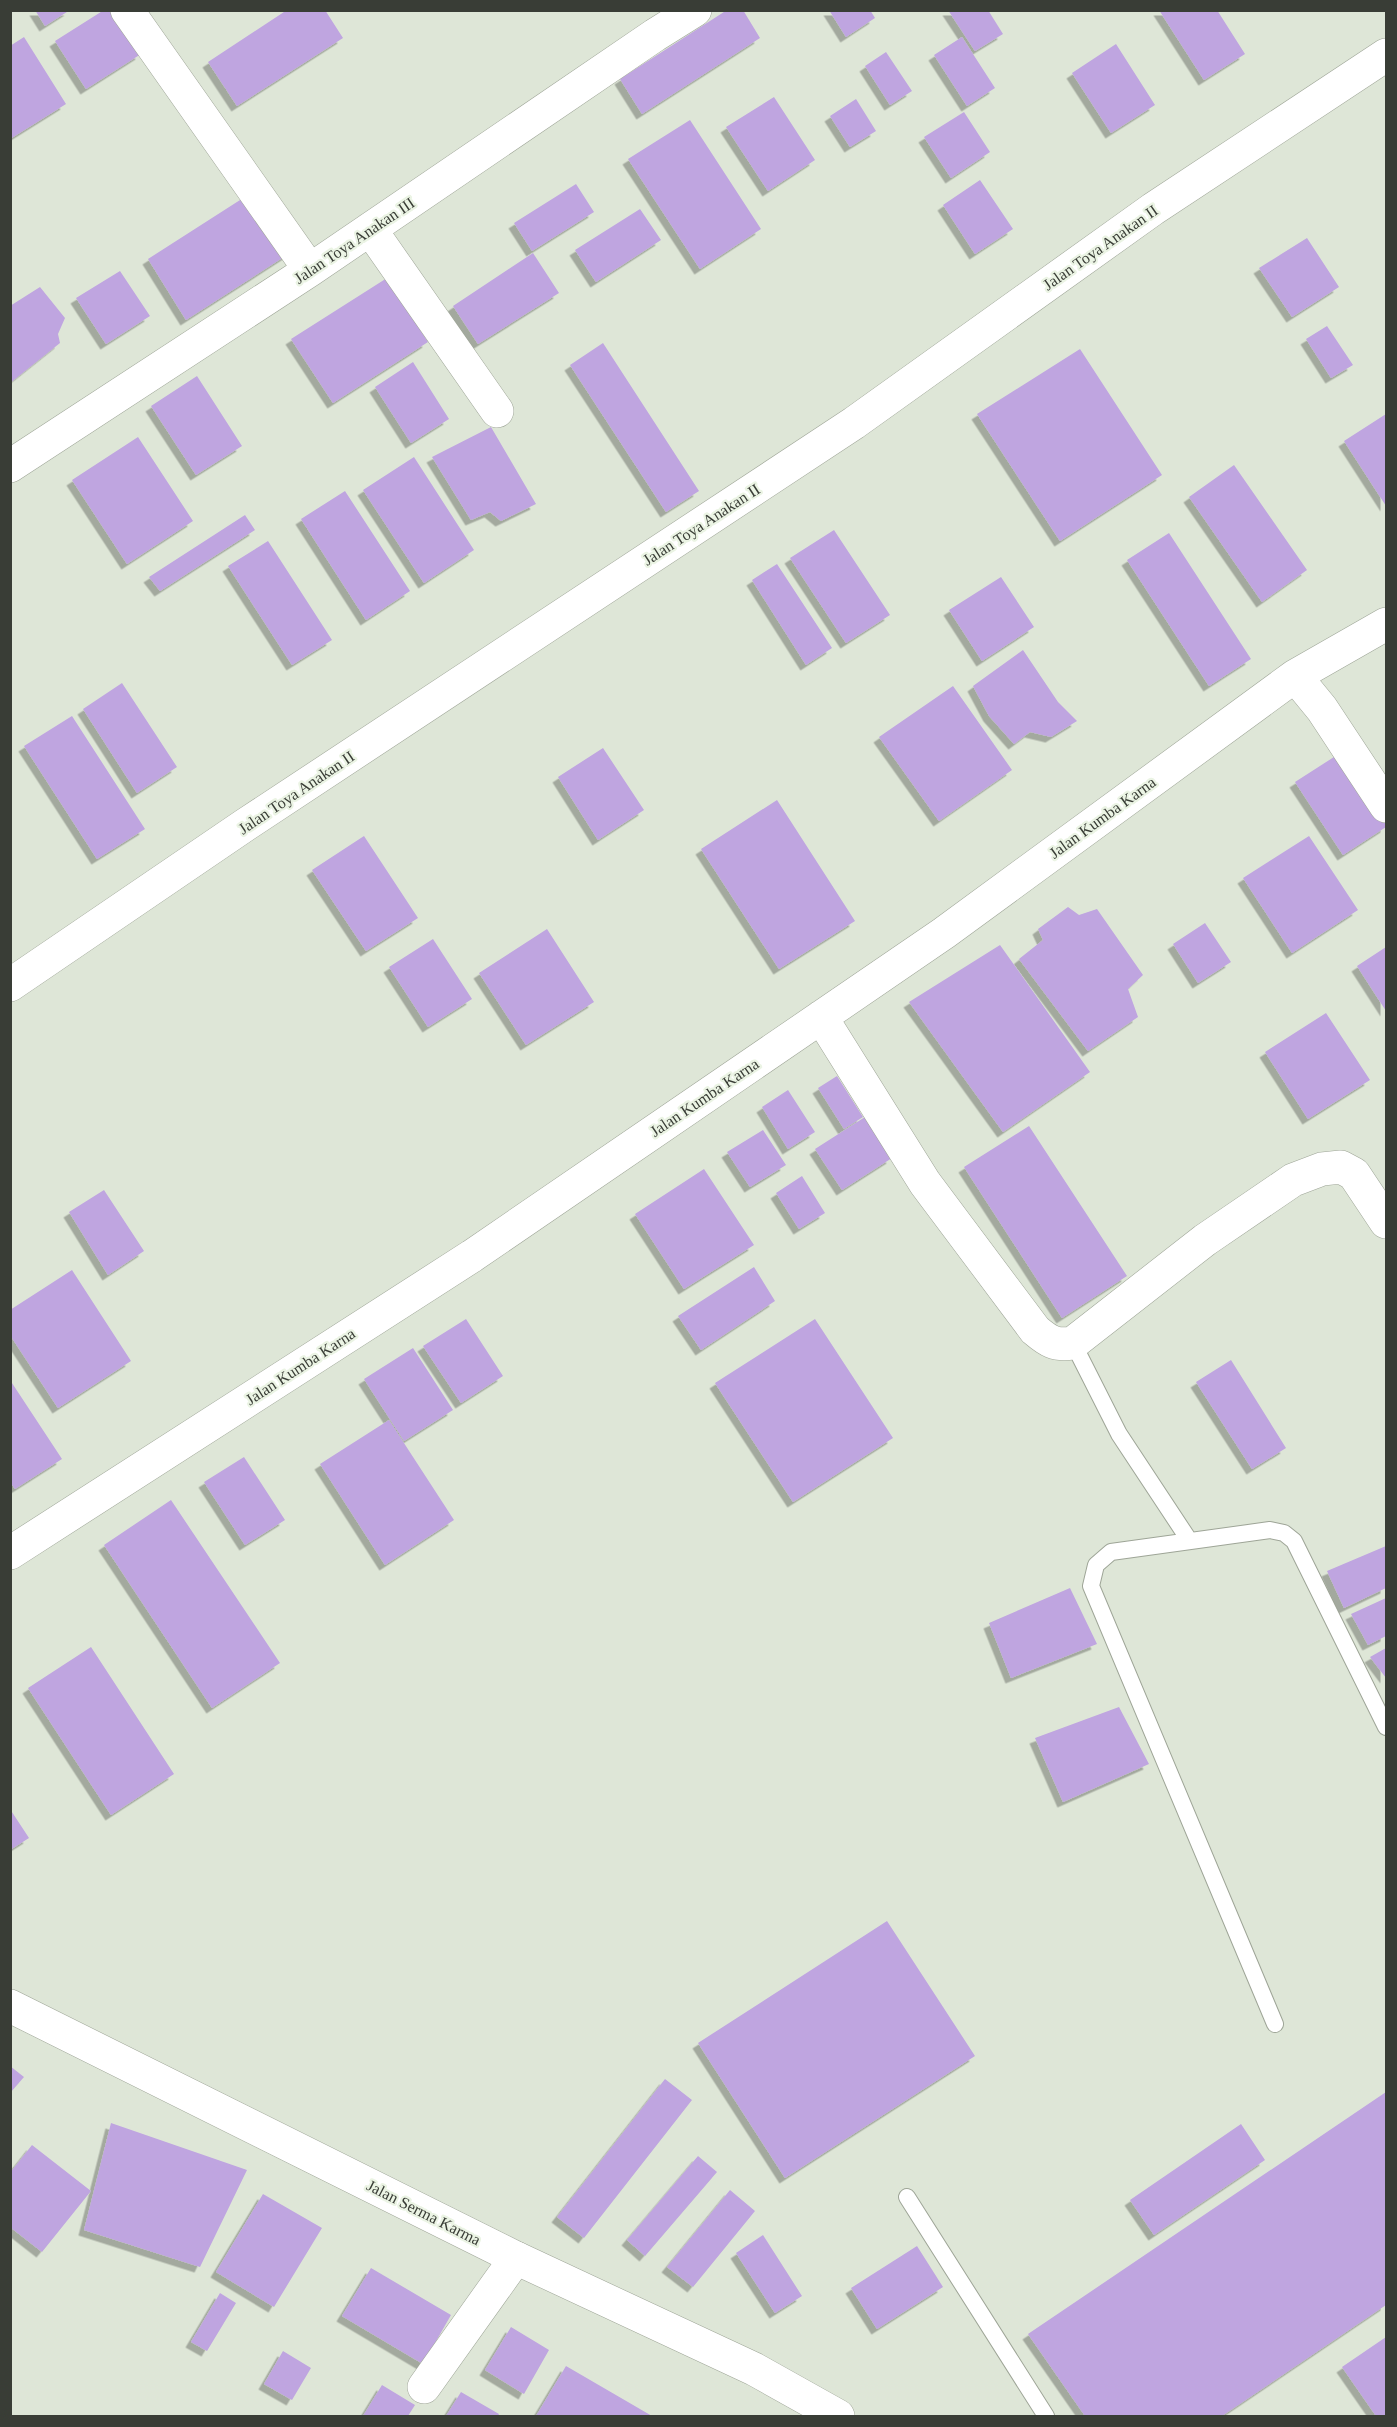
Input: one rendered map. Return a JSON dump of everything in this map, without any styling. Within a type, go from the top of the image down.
[{"type":"street","points":[[127,10],[310,270]]},
{"type":"street","name":"Jalan Toya Anakan III","points":[[10,466],[370,229],[648,23],[695,10]]},
{"type":"street","name":"Jalan Toya Anakan II","points":[[10,985],[245,825],[854,423],[1153,208],[1386,55]]},
{"type":"street","points":[[370,229],[497,411]]},
{"type":"street","name":"Jalan Kumba Karna","points":[[10,1552],[472,1256],[944,933],[1295,676],[1386,624]]},
{"type":"street","points":[[1295,676],[1322,709],[1386,806]]},
{"type":"street","points":[[821,1017],[925,1183],[1035,1330],[1050,1342],[1060,1345],[1073,1343],[1205,1240],[1293,1180],[1322,1169],[1341,1167],[1354,1174],[1386,1222]]},
{"type":"street","name":"Jalan Serma Karma","points":[[10,2006],[516,2258],[754,2369],[838,2416]]},
{"type":"street","points":[[424,2387],[516,2258]]},
{"type":"lane","points":[[1073,1343],[1119,1434],[1189,1540]]},
{"type":"lane","points":[[1275,2024],[1091,1586],[1096,1565],[1111,1552],[1270,1530],[1284,1533],[1294,1541],[1386,1727]]},
{"type":"lane","points":[[908,2197],[1046,2416]]},
{"type":"building","points":[[35,10],[70,10],[45,26]]},
{"type":"building","points":[[104,10],[113,10],[141,54],[86,89],[55,41]]},
{"type":"building","points":[[287,10],[325,10],[343,38],[237,106],[208,62]]},
{"type":"building","points":[[727,10],[743,10],[760,38],[642,114],[620,79]]},
{"type":"building","points":[[829,10],[870,10],[875,18],[846,37]]},
{"type":"building","points":[[948,10],[988,10],[1003,34],[975,51]]},
{"type":"building","points":[[1159,10],[1217,10],[1245,54],[1204,80]]},
{"type":"building","points":[[24,37],[66,104],[10,139],[10,46]]},
{"type":"building","points":[[962,37],[995,88],[967,106],[934,55]]},
{"type":"building","points":[[1116,44],[1155,105],[1111,133],[1072,73]]},
{"type":"building","points":[[886,52],[912,91],[890,105],[865,66]]},
{"type":"building","points":[[774,97],[815,160],[768,191],[726,127]]},
{"type":"building","points":[[856,99],[876,131],[850,147],[830,116]]},
{"type":"building","points":[[964,112],[990,152],[951,178],[924,137]]},
{"type":"building","points":[[690,120],[761,229],[700,269],[628,159]]},
{"type":"building","points":[[980,180],[1013,229],[975,254],[943,205]]},
{"type":"building","points":[[576,184],[594,212],[532,251],[514,223]]},
{"type":"building","points":[[251,193],[290,253],[186,320],[148,259]]},
{"type":"building","points":[[640,209],[661,240],[596,282],[575,250]]},
{"type":"building","points":[[1307,238],[1339,287],[1292,317],[1259,268]]},
{"type":"building","points":[[533,253],[559,293],[478,344],[453,306]]},
{"type":"building","points":[[120,271],[150,316],[106,344],[76,298]]},
{"type":"building","points":[[387,278],[428,342],[333,403],[291,339]]},
{"type":"building","points":[[40,287],[65,318],[58,334],[60,343],[10,383],[10,306]]},
{"type":"building","points":[[1327,326],[1353,365],[1331,378],[1306,339]]},
{"type":"building","points":[[603,343],[699,491],[666,512],[570,365]]},
{"type":"building","points":[[1080,349],[1162,475],[1060,541],[977,414]]},
{"type":"building","points":[[413,362],[449,419],[411,443],[375,387]]},
{"type":"building","points":[[197,376],[242,446],[196,475],[151,406]]},
{"type":"building","points":[[1386,414],[1386,506],[1344,441]]},
{"type":"building","points":[[491,427],[536,504],[501,521],[490,512],[471,520],[432,457]]},
{"type":"building","points":[[138,437],[193,521],[127,564],[72,480]]},
{"type":"building","points":[[414,457],[474,550],[424,583],[363,490]]},
{"type":"building","points":[[1234,465],[1307,570],[1262,602],[1189,497]]},
{"type":"building","points":[[345,491],[410,591],[366,620],[301,519]]},
{"type":"building","points":[[245,515],[255,530],[160,591],[149,577]]},
{"type":"building","points":[[834,530],[890,615],[846,643],[790,558]]},
{"type":"building","points":[[1169,533],[1251,659],[1209,686],[1127,560]]},
{"type":"building","points":[[268,541],[332,640],[292,665],[228,566]]},
{"type":"building","points":[[777,564],[832,648],[806,665],[752,580]]},
{"type":"building","points":[[1001,577],[1034,627],[982,661],[949,610]]},
{"type":"building","points":[[1023,650],[1058,702],[1077,721],[1051,737],[1030,732],[1014,744],[989,716],[973,686]]},
{"type":"building","points":[[122,683],[177,767],[137,793],[83,709]]},
{"type":"building","points":[[953,686],[1012,770],[939,821],[879,737]]},
{"type":"building","points":[[72,716],[145,829],[97,859],[24,746]]},
{"type":"building","points":[[603,748],[644,810],[598,840],[558,777]]},
{"type":"building","points":[[1348,748],[1386,807],[1386,827],[1343,855],[1295,782]]},
{"type":"building","points":[[777,800],[855,921],[779,969],[701,849]]},
{"type":"building","points":[[364,836],[418,918],[366,951],[312,870]]},
{"type":"building","points":[[1309,836],[1358,910],[1292,953],[1243,878]]},
{"type":"building","points":[[1068,907],[1079,915],[1097,909],[1143,975],[1128,989],[1138,1017],[1088,1051],[1019,959],[1043,940],[1038,929]]},
{"type":"building","points":[[1205,923],[1231,962],[1198,983],[1173,944]]},
{"type":"building","points":[[547,929],[594,1002],[526,1045],[479,973]]},
{"type":"building","points":[[433,939],[472,999],[428,1027],[389,967]]},
{"type":"building","points":[[1000,945],[1090,1072],[1003,1132],[909,1002]]},
{"type":"building","points":[[1386,947],[1386,1011],[1357,966]]},
{"type":"building","points":[[1326,1013],[1370,1080],[1308,1119],[1265,1052]]},
{"type":"building","points":[[837,1076],[863,1117],[844,1129],[818,1088]]},
{"type":"building","points":[[788,1090],[815,1132],[788,1149],[762,1107]]},
{"type":"building","points":[[865,1117],[892,1158],[842,1190],[815,1149]]},
{"type":"building","points":[[1029,1126],[1127,1276],[1062,1318],[964,1167]]},
{"type":"building","points":[[763,1130],[786,1165],[750,1187],[727,1152]]},
{"type":"building","points":[[704,1169],[754,1245],[684,1289],[635,1214]]},
{"type":"building","points":[[802,1176],[825,1213],[799,1229],[776,1193]]},
{"type":"building","points":[[104,1190],[144,1251],[108,1275],[69,1212]]},
{"type":"building","points":[[754,1267],[775,1301],[701,1350],[678,1316]]},
{"type":"building","points":[[72,1270],[131,1361],[58,1408],[10,1335],[10,1310]]},
{"type":"building","points":[[466,1319],[503,1376],[461,1403],[423,1346]]},
{"type":"building","points":[[815,1319],[893,1438],[793,1502],[715,1383]]},
{"type":"building","points":[[413,1348],[453,1410],[404,1441],[364,1379]]},
{"type":"building","points":[[1231,1360],[1286,1448],[1252,1469],[1196,1382]]},
{"type":"building","points":[[10,1380],[62,1459],[15,1489],[10,1482]]},
{"type":"building","points":[[389,1420],[454,1520],[385,1565],[320,1464]]},
{"type":"building","points":[[244,1457],[285,1520],[245,1545],[204,1482]]},
{"type":"building","points":[[171,1500],[280,1663],[212,1708],[104,1545]]},
{"type":"building","points":[[1386,1546],[1386,1588],[1344,1608],[1327,1571]]},
{"type":"building","points":[[1070,1588],[1097,1644],[1011,1678],[989,1623]]},
{"type":"building","points":[[1386,1598],[1386,1636],[1368,1645],[1351,1614]]},
{"type":"building","points":[[91,1647],[174,1774],[111,1815],[28,1688]]},
{"type":"building","points":[[1386,1648],[1386,1678],[1370,1657]]},
{"type":"building","points":[[1119,1707],[1149,1764],[1063,1802],[1035,1738]]},
{"type":"building","points":[[10,1809],[29,1838],[10,1850]]},
{"type":"building","points":[[887,1921],[975,2056],[785,2178],[698,2043]]},
{"type":"building","points":[[10,2066],[24,2077],[10,2093]]},
{"type":"building","points":[[665,2079],[692,2100],[584,2238],[557,2217]]},
{"type":"building","points":[[1386,2092],[1386,2305],[1222,2416],[1085,2416],[1028,2334]]},
{"type":"building","points":[[111,2123],[247,2170],[200,2267],[84,2230]]},
{"type":"building","points":[[1241,2124],[1265,2160],[1154,2235],[1130,2200]]},
{"type":"building","points":[[32,2145],[91,2191],[42,2252],[10,2227],[10,2173]]},
{"type":"building","points":[[698,2156],[717,2172],[645,2256],[627,2240]]},
{"type":"building","points":[[730,2190],[755,2211],[693,2287],[667,2267]]},
{"type":"building","points":[[263,2194],[322,2228],[274,2307],[216,2272]]},
{"type":"building","points":[[763,2235],[802,2296],[775,2313],[736,2253]]},
{"type":"building","points":[[917,2246],[943,2287],[877,2329],[851,2288]]},
{"type":"building","points":[[371,2268],[451,2315],[423,2364],[342,2316]]},
{"type":"building","points":[[220,2293],[236,2303],[207,2351],[191,2342]]},
{"type":"building","points":[[511,2327],[549,2350],[524,2394],[485,2370]]},
{"type":"building","points":[[1386,2337],[1386,2416],[1376,2416],[1342,2367]]},
{"type":"building","points":[[283,2351],[311,2368],[292,2400],[264,2384]]},
{"type":"building","points":[[566,2366],[652,2416],[536,2416]]},
{"type":"building","points":[[382,2385],[415,2405],[408,2416],[363,2416]]},
{"type":"building","points":[[461,2392],[499,2414],[498,2416],[446,2416]]}]
